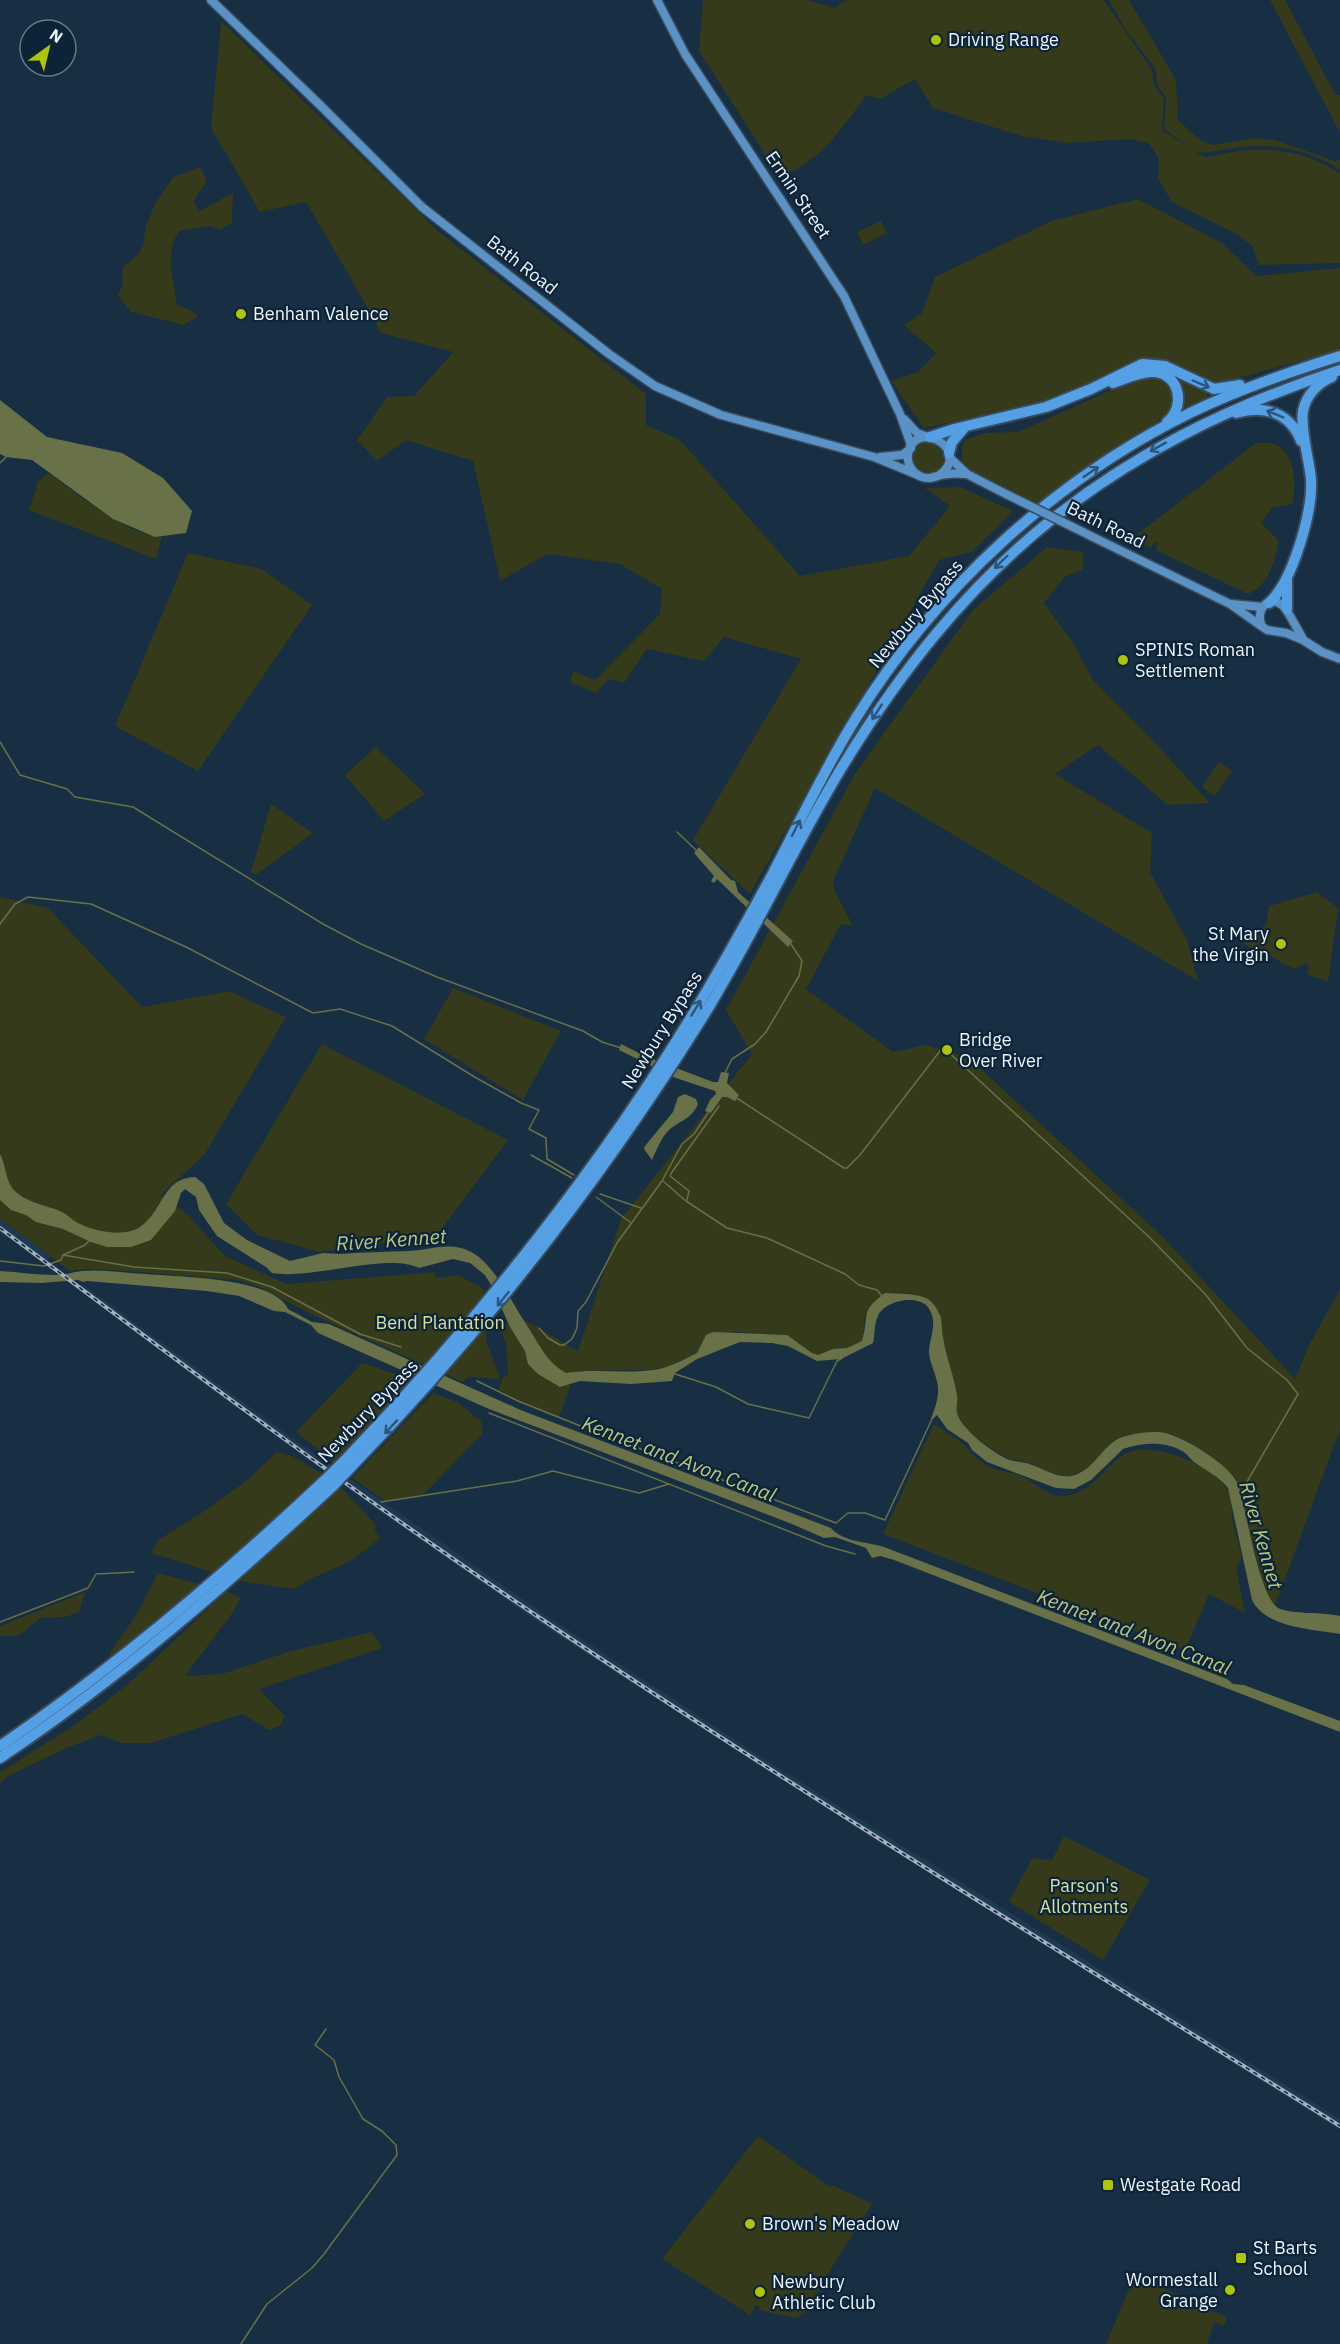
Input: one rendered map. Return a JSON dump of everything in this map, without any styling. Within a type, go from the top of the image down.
[{"type":"highway","name":"Newbury Bypass","points":[[0,1746],[238,1574],[351,1461],[422,1386],[488,1310],[661,1075],[754,919],[841,743],[910,640],[971,572],[1020,526],[1089,472],[1142,439],[1208,404],[1284,374],[1340,356]]},
{"type":"highway","points":[[929,437],[1039,409],[1148,363],[1165,366],[1206,387],[1219,389],[1284,374]]},
{"type":"highway","points":[[1090,389],[1150,372],[1161,373],[1170,380],[1178,393],[1177,411],[1169,420],[1142,439]]},
{"type":"highway","name":"Newbury Bypass","points":[[763,901],[864,731],[911,663],[951,614],[997,566],[1046,523],[1111,476],[1186,432],[1250,402],[1340,372]]},
{"type":"highway","points":[[1265,605],[1276,594],[1286,577],[1309,516],[1311,482],[1303,415],[1306,403],[1318,385],[1340,372]]},
{"type":"highway","points":[[1186,432],[1238,412],[1255,409],[1268,410],[1293,425],[1308,458]]},
{"type":"highway","points":[[949,455],[952,442],[964,428]]},
{"type":"highway","points":[[1286,577],[1287,611]]},
{"type":"highway","name":"Newbury Bypass","points":[[0,1758],[120,1670],[209,1593],[225,1573],[330,1482]]},
{"type":"main road","name":"Bath Road","points":[[212,0],[422,207],[620,363],[655,386],[721,414],[874,458],[918,475]]},
{"type":"main road","name":"Ermin Street","points":[[657,0],[679,45],[844,296],[900,414],[910,442],[910,449]]},
{"type":"main road","name":"Ermin Street","points":[[900,414],[917,433],[929,437]]},
{"type":"main road","points":[[938,476],[947,467],[949,455],[942,442],[929,437],[919,439],[910,449],[909,462],[918,475],[928,478],[967,474]]},
{"type":"main road","name":"Bath Road","points":[[874,458],[895,456],[910,449]]},
{"type":"main road","name":"Bath Road","points":[[949,455],[967,474],[1000,492],[1230,604],[1261,624]]},
{"type":"main road","points":[[1303,640],[1287,611],[1279,603],[1265,605],[1259,616],[1261,624],[1267,630],[1303,640],[1322,652],[1340,659]]},
{"type":"main road","name":"Bath Road","points":[[1230,604],[1265,605]]},
{"type":"main road","points":[[1276,631],[1286,625],[1287,611]]},
{"type":"shaded area","points":[[0,400],[47,437],[122,453],[163,478],[192,511],[186,533],[155,537],[113,519],[32,460],[6,457],[0,454]]},
{"type":"shaded area","points":[[699,847],[731,880],[735,881],[738,892],[793,941],[788,947],[717,879],[714,883],[711,881],[714,876],[694,853]]},
{"type":"shaded area","points":[[621,1044],[645,1056],[713,1082],[718,1082],[721,1072],[729,1073],[727,1083],[739,1095],[735,1101],[722,1097],[711,1113],[705,1111],[716,1094],[715,1091],[676,1078],[619,1050]]},
{"type":"shaded area","points":[[685,1094],[696,1099],[698,1104],[689,1116],[666,1133],[652,1160],[644,1149],[645,1146],[673,1112],[678,1097]]},
{"type":"shaded area","points":[[0,1154],[8,1181],[18,1194],[30,1201],[62,1212],[84,1226],[100,1231],[117,1233],[140,1227],[148,1220],[169,1189],[184,1179],[195,1177],[204,1184],[224,1223],[247,1240],[290,1261],[323,1253],[409,1251],[445,1246],[470,1251],[493,1272],[543,1351],[566,1373],[647,1371],[664,1368],[697,1353],[706,1335],[713,1332],[787,1335],[818,1355],[833,1349],[847,1348],[862,1341],[868,1310],[885,1293],[922,1296],[932,1303],[941,1318],[944,1344],[957,1395],[957,1413],[965,1427],[979,1441],[1010,1460],[1066,1476],[1085,1470],[1110,1444],[1133,1434],[1165,1433],[1195,1446],[1226,1468],[1238,1484],[1254,1552],[1272,1602],[1286,1611],[1340,1616],[1340,1634],[1290,1626],[1278,1622],[1259,1609],[1252,1600],[1228,1488],[1177,1448],[1162,1444],[1146,1444],[1123,1449],[1091,1480],[1074,1489],[1056,1488],[987,1462],[972,1450],[968,1443],[947,1429],[937,1415],[931,1419],[938,1394],[929,1354],[933,1317],[922,1302],[908,1300],[886,1306],[877,1319],[873,1343],[841,1359],[817,1361],[788,1346],[740,1342],[697,1359],[675,1373],[672,1381],[631,1384],[580,1381],[560,1387],[538,1374],[528,1364],[525,1351],[510,1327],[491,1285],[485,1275],[470,1263],[453,1259],[419,1268],[388,1263],[307,1273],[272,1273],[217,1236],[199,1210],[196,1197],[185,1189],[181,1193],[175,1211],[151,1240],[131,1247],[107,1247],[63,1229],[36,1222],[26,1215],[11,1210],[0,1200]]},
{"type":"shaded area","points":[[0,1219],[51,1257],[43,1262],[0,1232]]},
{"type":"shaded area","points":[[0,1271],[62,1275],[82,1271],[114,1271],[201,1278],[264,1290],[279,1298],[288,1309],[312,1322],[329,1324],[523,1411],[831,1528],[846,1538],[887,1548],[1227,1679],[1233,1684],[1244,1685],[1340,1721],[1340,1732],[894,1560],[880,1556],[872,1558],[866,1548],[835,1537],[824,1538],[489,1409],[318,1333],[311,1325],[285,1312],[274,1311],[239,1296],[207,1291],[78,1280],[41,1283],[0,1282]]},
{"type":"shaded area","points":[[82,1284],[299,1443],[547,1616],[775,1766],[1340,2119],[1340,2130],[815,1801],[544,1626],[379,1511],[202,1382],[76,1288]]},
{"type":"green space","points":[[703,0],[808,0],[835,8],[846,0],[1104,0],[1152,70],[1154,85],[1164,99],[1162,130],[1191,148],[1164,129],[1166,98],[1157,85],[1156,70],[1124,27],[1109,0],[1129,0],[1176,80],[1178,120],[1200,140],[1212,145],[1255,138],[1275,140],[1335,161],[1340,160],[1340,170],[1302,152],[1275,147],[1262,146],[1196,152],[1205,157],[1260,149],[1288,152],[1316,160],[1340,174],[1340,263],[1259,265],[1252,246],[1237,234],[1172,202],[1158,179],[1159,158],[1149,144],[1132,139],[1067,143],[1021,136],[933,108],[915,79],[880,99],[867,95],[839,132],[818,154],[793,171],[779,176],[699,51]]},
{"type":"green space","points":[[1270,0],[1285,0],[1335,94],[1340,95],[1340,133]]},
{"type":"green space","points":[[221,21],[438,231],[646,394],[646,425],[680,440],[800,576],[909,556],[950,506],[925,488],[960,487],[1013,511],[972,552],[939,560],[750,894],[693,840],[801,659],[724,637],[704,661],[647,649],[624,683],[609,679],[596,693],[570,682],[573,671],[594,680],[597,678],[660,614],[662,589],[620,564],[547,554],[500,581],[473,461],[406,440],[377,461],[357,440],[387,397],[414,396],[453,352],[381,333],[306,202],[260,212],[211,128]]},
{"type":"green space","points":[[200,167],[207,181],[193,202],[200,211],[233,193],[232,223],[220,230],[208,226],[179,231],[172,248],[171,266],[177,305],[198,316],[184,325],[131,312],[118,296],[122,286],[123,267],[137,255],[143,246],[146,226],[155,204],[173,177]]},
{"type":"green space","points":[[1138,199],[1222,243],[1256,276],[1340,268],[1340,350],[1213,385],[1154,358],[1134,362],[1096,381],[1039,403],[924,428],[891,381],[918,372],[936,353],[904,325],[922,313],[935,277],[1051,221]]},
{"type":"green space","points":[[881,221],[887,233],[863,245],[857,232]]},
{"type":"green space","points":[[1159,367],[1208,391],[1206,400],[1180,411],[1182,405]]},
{"type":"green space","points":[[1150,375],[1167,380],[1175,398],[1170,410],[1157,422],[1081,472],[1038,504],[972,471],[962,461],[962,446],[967,439],[985,433],[1018,432]]},
{"type":"green space","points":[[928,441],[939,446],[944,457],[939,468],[928,473],[917,468],[912,457],[917,446]]},
{"type":"green space","points":[[1256,443],[1273,443],[1282,449],[1291,462],[1294,488],[1292,504],[1273,507],[1261,523],[1279,541],[1270,572],[1255,590],[1248,594],[1156,550],[1158,544],[1155,541],[1151,548],[1131,539]]},
{"type":"green space","points":[[48,473],[120,522],[150,535],[162,536],[156,559],[29,510],[38,482]]},
{"type":"green space","points":[[1047,547],[1083,552],[1083,570],[1064,577],[1044,603],[1074,644],[1092,679],[1210,803],[1168,805],[1098,745],[1055,774],[1152,833],[1150,872],[1187,940],[1198,981],[875,788],[833,881],[835,892],[853,926],[841,924],[806,989],[893,1052],[925,1045],[968,1057],[1162,1236],[1295,1379],[1308,1347],[1340,1289],[1340,1429],[1275,1606],[1271,1603],[1263,1585],[1236,1479],[1218,1462],[1199,1450],[1174,1436],[1141,1433],[1118,1438],[1107,1447],[1091,1467],[1071,1476],[1065,1476],[1051,1473],[1029,1463],[1009,1459],[985,1445],[967,1430],[957,1413],[957,1394],[942,1336],[941,1318],[925,1297],[885,1293],[865,1317],[863,1341],[847,1348],[833,1349],[818,1355],[787,1335],[736,1332],[706,1335],[697,1353],[670,1366],[649,1370],[576,1371],[559,1417],[518,1401],[498,1390],[504,1375],[508,1376],[506,1342],[499,1328],[521,1318],[578,1351],[621,1219],[752,1054],[726,1010],[856,772],[973,610]]},
{"type":"green space","points":[[188,553],[262,569],[312,605],[198,771],[115,726]]},
{"type":"green space","points":[[376,747],[425,794],[384,821],[345,775]]},
{"type":"green space","points":[[1219,762],[1232,771],[1215,796],[1202,787]]},
{"type":"green space","points":[[271,804],[313,833],[256,875],[251,872]]},
{"type":"green space","points":[[1317,892],[1338,908],[1328,982],[1307,974],[1309,966],[1305,963],[1296,969],[1255,946],[1252,949],[1244,944],[1249,930],[1266,926],[1269,906]]},
{"type":"green space","name":"Bend Plantation","points":[[0,897],[48,908],[142,1007],[229,991],[286,1017],[205,1154],[161,1195],[187,1214],[225,1256],[287,1284],[435,1272],[436,1278],[457,1275],[483,1288],[486,1340],[500,1379],[468,1377],[463,1382],[311,1314],[257,1286],[237,1280],[126,1271],[87,1269],[70,1271],[0,1219]]},
{"type":"green space","points":[[453,988],[561,1031],[523,1100],[424,1039]]},
{"type":"green space","points":[[322,1044],[508,1140],[437,1235],[320,1252],[257,1235],[226,1204]]},
{"type":"green space","points":[[362,1363],[396,1374],[411,1382],[334,1462],[296,1432]]},
{"type":"green space","points":[[433,1393],[457,1402],[481,1421],[483,1433],[424,1494],[385,1501],[352,1478]]},
{"type":"green space","points":[[934,1424],[961,1442],[988,1466],[1019,1475],[1058,1496],[1082,1491],[1116,1460],[1134,1451],[1164,1452],[1210,1472],[1221,1481],[1231,1499],[1233,1522],[1242,1558],[1236,1567],[1245,1613],[1209,1594],[1185,1650],[883,1534]]},
{"type":"green space","points":[[277,1452],[293,1456],[322,1474],[215,1573],[151,1553],[157,1541],[246,1481]]},
{"type":"green space","points":[[341,1487],[375,1524],[375,1532],[381,1538],[351,1561],[310,1579],[294,1589],[239,1581]]},
{"type":"green space","points":[[158,1573],[202,1585],[109,1661],[110,1653],[136,1615]]},
{"type":"green space","points":[[227,1591],[241,1598],[185,1676],[222,1674],[291,1651],[372,1632],[382,1648],[259,1689],[285,1716],[280,1726],[269,1730],[242,1714],[151,1743],[121,1743],[101,1735],[64,1749],[7,1777],[0,1783],[0,1772],[75,1725],[128,1684]]},
{"type":"green space","points":[[85,1592],[79,1612],[66,1617],[40,1618],[18,1636],[0,1636],[0,1626]]},
{"type":"green space","name":"Parson's Allotments","points":[[1064,1836],[1150,1880],[1103,1960],[1009,1902],[1032,1858],[1052,1860]]},
{"type":"green space","name":"Brown's Meadow","points":[[758,2136],[830,2187],[832,2185],[872,2204],[805,2314],[802,2313],[795,2318],[759,2310],[760,2307],[756,2305],[750,2315],[662,2259]]},
{"type":"green space","points":[[1134,2277],[1201,2303],[1200,2306],[1227,2317],[1224,2326],[1214,2322],[1207,2344],[1106,2344]]},
{"type":"waterway","points":[[0,463],[6,457]]},
{"type":"waterway","points":[[0,742],[20,775],[67,789],[75,797],[133,807],[323,924],[361,944],[437,977],[583,1031],[602,1042],[621,1048]]},
{"type":"waterway","points":[[677,832],[696,850]]},
{"type":"waterway","points":[[0,924],[15,904],[28,897],[91,904],[186,947],[313,1013],[340,1009],[392,1026],[473,1076],[521,1103],[539,1110],[529,1129],[546,1138],[547,1159],[574,1175]]},
{"type":"waterway","points":[[725,1073],[732,1059],[755,1044],[766,1032],[799,976],[802,961],[791,944]]},
{"type":"waterway","name":"River Kennet","points":[[735,1097],[847,1168],[860,1155],[943,1047],[1148,1236],[1206,1295],[1247,1348],[1287,1380],[1298,1394],[1241,1492]]},
{"type":"waterway","points":[[687,1200],[689,1191],[670,1176],[719,1106]]},
{"type":"waterway","points":[[539,1328],[548,1338],[560,1345],[572,1339],[577,1328],[578,1311],[586,1302],[617,1243],[662,1181],[682,1144],[694,1134],[708,1113]]},
{"type":"waterway","points":[[531,1155],[572,1178]]},
{"type":"waterway","points":[[663,1181],[686,1201],[727,1228],[767,1238],[845,1274],[859,1285],[877,1290],[882,1296]]},
{"type":"waterway","points":[[600,1194],[641,1208]]},
{"type":"waterway","points":[[596,1197],[630,1222]]},
{"type":"waterway","points":[[0,1261],[44,1266],[61,1260],[63,1255],[89,1241]]},
{"type":"waterway","points":[[63,1255],[134,1267],[227,1273],[272,1287],[360,1334],[401,1347]]},
{"type":"waterway","points":[[675,1374],[716,1387],[748,1404],[809,1418],[837,1361],[842,1358]]},
{"type":"waterway","name":"Kennet and Avon Canal","points":[[477,1381],[518,1401],[588,1429],[836,1523],[848,1513],[865,1513],[885,1520],[932,1419]]},
{"type":"waterway","points":[[489,1413],[826,1546],[855,1554]]},
{"type":"waterway","points":[[381,1502],[517,1481],[553,1471],[639,1493],[669,1484]]},
{"type":"waterway","points":[[0,1622],[88,1588],[96,1574],[134,1572]]},
{"type":"waterway","points":[[241,2344],[267,2304],[312,2268],[324,2254],[397,2155],[396,2145],[382,2131],[363,2119],[339,2077],[334,2060],[315,2045],[326,2029]]},
{"type":"railway","points":[[0,1228],[339,1478],[546,1622],[841,1815],[1340,2126]]},
{"type":"place","name":"Driving Range","points":[[936,40]]},
{"type":"place","name":"Benham Valence","points":[[241,314]]},
{"type":"place","name":"SPINIS Roman Settlement","points":[[1123,660]]},
{"type":"place","name":"St Mary the Virgin","points":[[1281,944]]},
{"type":"place","name":"Bridge Over River","points":[[947,1050]]},
{"type":"place","name":"Westgate Road","points":[[1108,2185]]},
{"type":"place","name":"Brown's Meadow","points":[[750,2224]]},
{"type":"place","name":"St Barts School","points":[[1241,2258]]},
{"type":"place","name":"Wormestall Grange","points":[[1230,2290]]},
{"type":"place","name":"Newbury Athletic Club","points":[[760,2292]]}]
